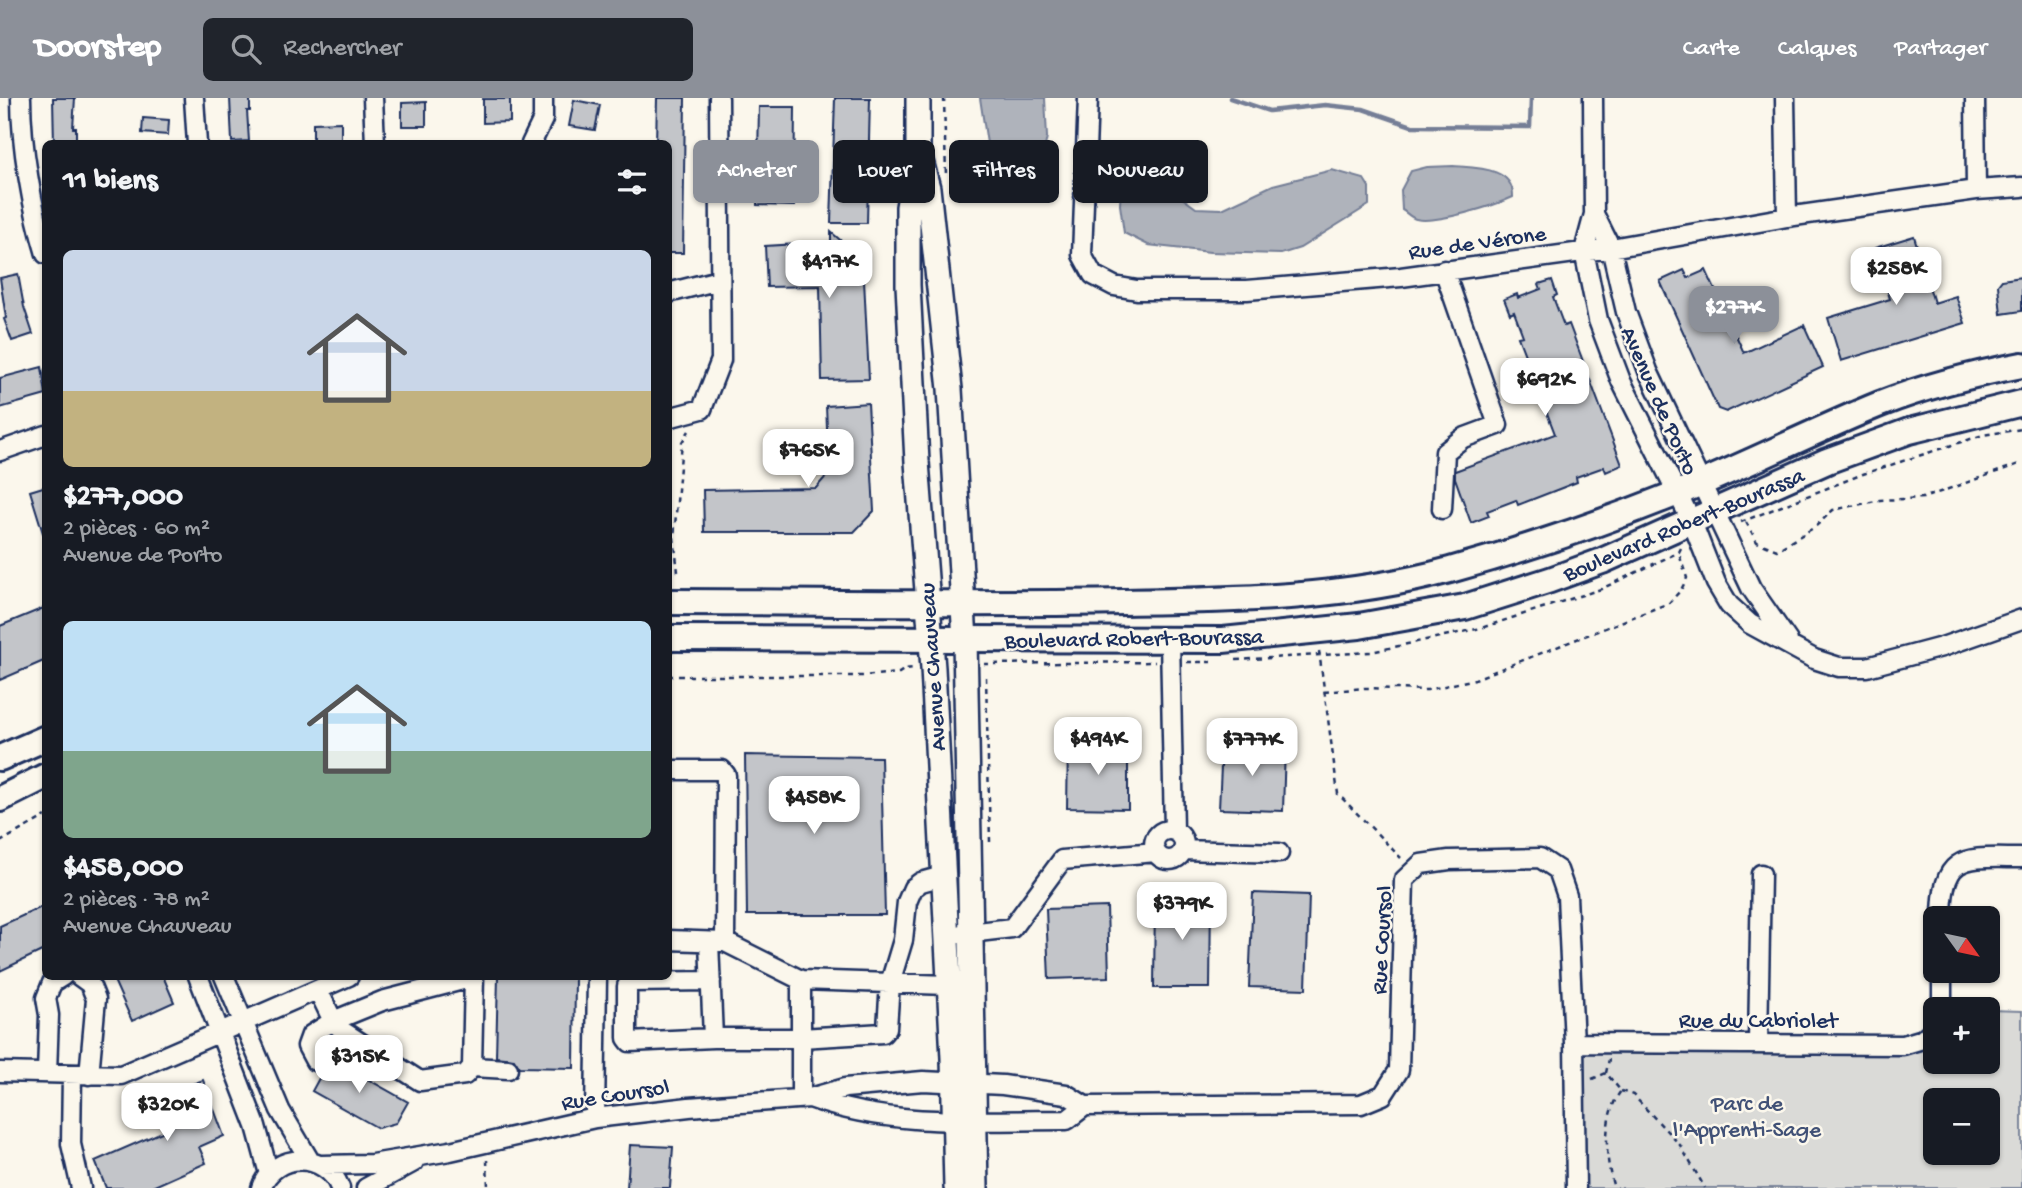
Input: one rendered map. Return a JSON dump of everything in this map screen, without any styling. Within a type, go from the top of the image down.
[{"type":"highway","name":"Boulevard Robert-Bourassa","points":[[672,602],[964,603],[1262,599],[1352,591],[1449,570],[1581,528],[1676,494],[1882,404],[1933,387],[2022,365]]},
{"type":"highway","name":"Boulevard Robert-Bourassa","points":[[672,638],[1223,640],[1359,626],[1465,607],[1602,561],[1692,523],[1724,517],[1827,461],[1909,431],[2022,403]]},
{"type":"highway","points":[[0,758],[42,740]]},
{"type":"highway","points":[[0,799],[42,778]]},
{"type":"main road","name":"Avenue Chauveau","points":[[918,98],[918,140]]},
{"type":"main road","name":"Avenue Chauveau","points":[[909,203],[908,285],[917,461],[929,602],[948,985],[964,1083]]},
{"type":"main road","name":"Avenue Chauveau","points":[[930,203],[950,389],[964,603],[971,934],[964,1083]]},
{"type":"main road","points":[[964,1083],[965,1121],[976,1188]]},
{"type":"main road","points":[[956,1188],[965,1121]]},
{"type":"street","points":[[21,98],[21,121],[42,229]]},
{"type":"street","points":[[194,98],[197,140]]},
{"type":"street","points":[[373,98],[375,140]]},
{"type":"street","points":[[533,140],[543,118],[543,98]]},
{"type":"street","points":[[672,417],[702,409],[721,360],[719,98]]},
{"type":"street","name":"Rue de Vérone","points":[[1088,98],[1082,255],[1093,275],[1114,286],[1137,290],[1247,290],[1444,270],[1611,248],[1787,217],[1976,190],[2022,187]]},
{"type":"street","name":"Avenue de Porto","points":[[1593,98],[1594,214],[1584,251],[1598,320],[1621,381],[1692,523],[1716,583],[1729,606],[1750,624],[1814,659],[1839,667],[1867,667],[1942,647],[2022,619]]},
{"type":"street","points":[[1785,98],[1787,217]]},
{"type":"street","points":[[1975,98],[1976,190]]},
{"type":"street","name":"Avenue de Porto","points":[[1594,214],[1611,248],[1626,312],[1648,371],[1700,483],[1724,517],[1751,588],[1791,645]]},
{"type":"street","points":[[1442,509],[1446,452],[1462,438],[1499,425],[1444,270]]},
{"type":"street","points":[[672,292],[719,280]]},
{"type":"street","points":[[0,451],[42,436]]},
{"type":"street","points":[[1170,640],[1174,830]]},
{"type":"street","points":[[672,770],[722,770],[726,775],[717,942],[711,981],[713,1038]]},
{"type":"street","points":[[946,936],[1012,928],[1062,860],[1156,852],[1168,860],[1177,857],[1183,850],[1182,836],[1174,830],[1164,831],[1157,837],[1156,852]]},
{"type":"street","points":[[1183,850],[1279,853]]},
{"type":"street","points":[[1943,906],[1945,881],[1956,865],[1969,858],[2022,858]]},
{"type":"street","name":"Rue Coursol","points":[[260,1183],[288,1162],[372,1164],[595,1118],[806,1098],[845,1088],[923,1080],[1066,1094],[1085,1106],[1361,1104],[1383,1095],[1399,1070],[1404,880],[1421,864],[1449,860],[1540,859],[1558,870],[1567,896],[1574,1043],[1576,1188]]},
{"type":"street","points":[[1758,1043],[1761,874]]},
{"type":"street","points":[[711,981],[630,982],[627,986],[627,1038],[630,1041],[801,1038],[883,1033],[887,1028],[890,983],[903,940],[907,902],[914,888],[921,882],[943,876]]},
{"type":"street","points":[[672,940],[717,942],[801,980],[948,985]]},
{"type":"street","points":[[47,1073],[49,1015],[46,998],[52,983],[57,980]]},
{"type":"street","points":[[80,1188],[71,1144],[80,1074],[96,999],[90,984],[84,980]]},
{"type":"street","points":[[200,980],[256,1126],[260,1183]]},
{"type":"street","points":[[226,980],[280,1110],[316,1163],[331,1173],[340,1188]]},
{"type":"street","points":[[0,1072],[121,1075],[340,980]]},
{"type":"street","points":[[315,1061],[307,1046],[311,1035],[333,1021],[382,1001],[462,980]]},
{"type":"street","points":[[318,990],[333,1021],[344,1032],[420,1081],[466,1075],[472,1068],[474,980]]},
{"type":"street","points":[[595,1118],[597,980]]},
{"type":"street","points":[[801,980],[801,1038],[806,1098]]},
{"type":"street","name":"Rue du Cabriolet","points":[[1574,1043],[1903,1045],[1923,1039]]},
{"type":"street","points":[[472,1068],[508,1069]]},
{"type":"street","name":"Rue Coursol","points":[[806,1098],[842,1110],[927,1121],[1067,1120],[1085,1106]]},
{"type":"street","name":"Rue Coursol","points":[[366,1188],[430,1154]]},
{"type":"path","points":[[678,572],[674,538],[682,442],[702,409]]},
{"type":"path","points":[[1724,517],[1746,522],[1863,474],[1983,435],[2022,429]]},
{"type":"path","points":[[1746,522],[1757,542],[1777,550],[1815,527],[1833,510],[1880,500],[1923,498],[2022,463]]},
{"type":"path","points":[[1324,692],[1365,688],[1427,690],[1488,674],[1669,603],[1681,590],[1686,578],[1679,552]]},
{"type":"path","points":[[1319,649],[1338,794],[1414,871]]},
{"type":"path","points":[[672,676],[862,676],[899,673],[905,669]]},
{"type":"path","points":[[0,842],[42,818]]},
{"type":"path","points":[[1574,1081],[1598,1078],[1606,1073],[1621,1091],[1633,1096],[1680,1145],[1699,1182],[1705,1188]]},
{"type":"path","points":[[1614,1188],[1608,1153],[1608,1127],[1614,1100],[1621,1091]]},
{"type":"path","points":[[487,1142],[488,1188]]},
{"type":"path","points":[[1698,1188],[1699,1182]]},
{"type":"green space","name":"Parc de l'Apprenti-Sage","points":[[2000,1010],[2022,1011],[2022,1188],[1576,1188],[1574,1043],[1903,1045],[1923,1034],[1923,1074],[2000,1074]]},
{"type":"shaded area","points":[[980,98],[1045,98],[1046,140],[986,140]]},
{"type":"shaded area","points":[[1453,166],[1482,169],[1501,175],[1512,187],[1513,197],[1479,209],[1436,219],[1416,219],[1402,210],[1401,190],[1411,171]]},
{"type":"shaded area","points":[[1332,170],[1364,179],[1369,187],[1369,205],[1300,248],[1281,254],[1210,252],[1148,245],[1124,233],[1120,205],[1189,203],[1196,208],[1222,209],[1273,185]]},
{"type":"building","points":[[53,98],[75,98],[73,128],[76,128],[76,140],[54,140]]},
{"type":"building","points":[[230,98],[250,98],[250,111],[247,111],[249,140],[232,140]]},
{"type":"building","points":[[657,98],[685,98],[683,253],[672,253],[672,140],[656,140]]},
{"type":"building","points":[[835,98],[870,98],[869,140],[834,140]]},
{"type":"building","points":[[483,99],[510,99],[510,122],[483,123]]},
{"type":"building","points":[[574,100],[600,105],[595,130],[569,126]]},
{"type":"building","points":[[426,102],[426,126],[402,126],[402,103]]},
{"type":"building","points":[[759,107],[795,107],[795,140],[758,140]]},
{"type":"building","points":[[143,118],[169,120],[168,135],[142,133]]},
{"type":"building","points":[[341,122],[341,140],[313,140],[313,123]]},
{"type":"building","points":[[833,160],[833,203],[867,203],[867,223],[831,223]]},
{"type":"building","points":[[757,203],[794,203],[794,206]]},
{"type":"building","points":[[831,232],[863,260],[869,379],[822,380],[820,286],[767,287],[765,246],[831,242]]},
{"type":"building","points":[[1914,236],[1934,303],[1956,296],[1965,323],[1841,361],[1828,318],[1890,299],[1875,248]]},
{"type":"building","points":[[1684,270],[1688,278],[1706,270],[1744,353],[1804,325],[1823,367],[1726,412],[1718,409],[1660,281]]},
{"type":"building","points":[[18,274],[24,307],[33,334],[12,341],[4,319],[0,278]]},
{"type":"building","points":[[2022,277],[2022,311],[2001,314],[1998,285],[2002,280]]},
{"type":"building","points":[[1552,280],[1557,295],[1553,297],[1564,326],[1569,324],[1622,465],[1606,472],[1604,467],[1576,477],[1577,482],[1518,505],[1516,500],[1487,511],[1489,516],[1471,523],[1455,471],[1555,434],[1518,337],[1523,336],[1514,312],[1510,314],[1504,299],[1517,294],[1518,298],[1541,289],[1539,284]]},
{"type":"building","points":[[42,367],[42,396],[0,408],[0,378]]},
{"type":"building","points":[[868,403],[874,511],[854,532],[704,532],[703,490],[816,488],[829,473],[826,406]]},
{"type":"building","points":[[42,487],[42,530],[30,491]]},
{"type":"building","points":[[42,609],[42,662],[0,680],[0,626]]},
{"type":"building","points":[[1068,745],[1128,745],[1128,809],[1067,808]]},
{"type":"building","points":[[1222,745],[1285,747],[1283,811],[1219,809]]},
{"type":"building","points":[[745,755],[881,757],[885,915],[747,915]]},
{"type":"building","points":[[1253,893],[1309,895],[1306,989],[1249,987]]},
{"type":"building","points":[[1155,896],[1211,897],[1210,988],[1154,988]]},
{"type":"building","points":[[42,907],[42,951],[0,971],[0,926]]},
{"type":"building","points":[[1107,907],[1109,977],[1049,979],[1046,909]]},
{"type":"building","points":[[114,980],[165,980],[174,1002],[132,1021]]},
{"type":"building","points":[[498,980],[575,980],[574,1068],[519,1067],[514,1059],[496,1057]]},
{"type":"building","points":[[330,1058],[408,1102],[396,1123],[378,1128],[312,1091]]},
{"type":"building","points":[[203,1080],[224,1136],[199,1147],[206,1163],[150,1188],[106,1188],[95,1161],[169,1129],[158,1097]]},
{"type":"building","points":[[630,1145],[673,1147],[670,1188],[627,1188]]},
{"type":"waterway","points":[[1230,98],[1269,111],[1325,105],[1363,109],[1412,126],[1530,127],[1531,98]]}]
